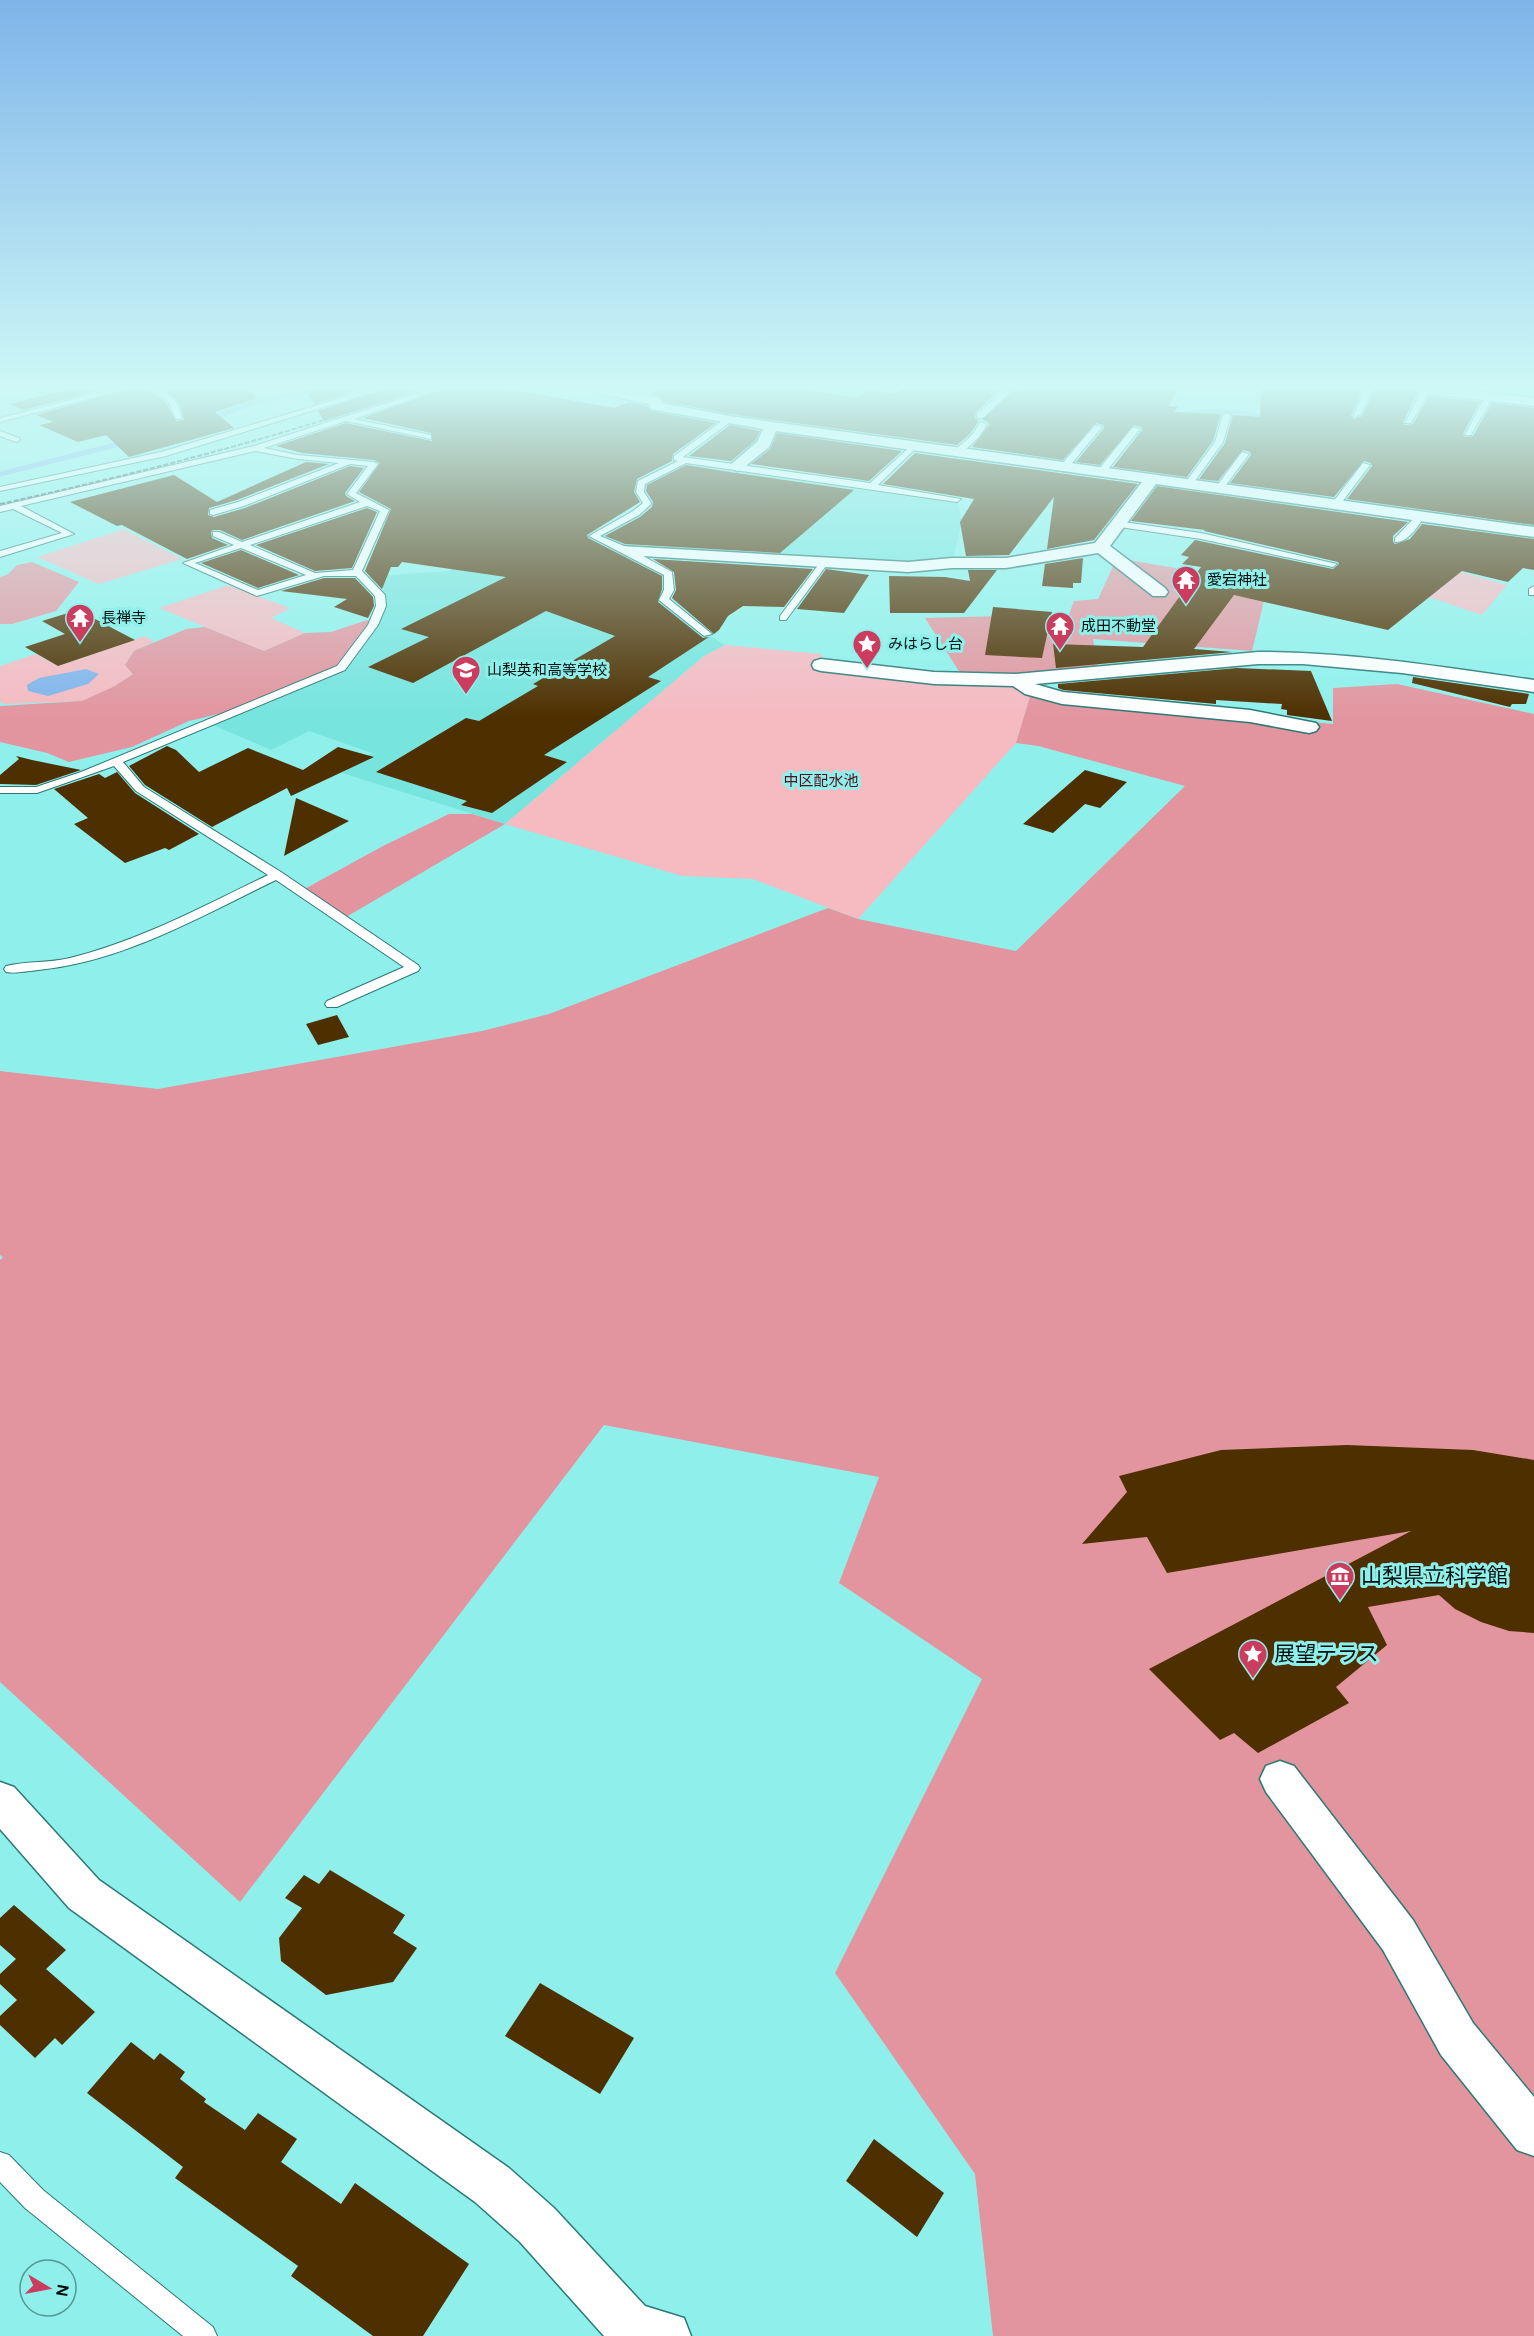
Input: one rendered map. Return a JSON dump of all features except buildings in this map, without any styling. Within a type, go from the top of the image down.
[{"type":"street","points":[[626,550],[908,567],[1006,563],[1101,547],[1136,499]]},
{"type":"street","points":[[1302,499],[1534,532]]},
{"type":"street","points":[[1101,547],[1159,592]]},
{"type":"street","points":[[821,665],[934,678],[1015,680],[1258,658],[1303,658],[1383,665],[1534,686]]},
{"type":"street","points":[[1015,680],[1032,690],[1062,698],[1250,716],[1309,727]]},
{"type":"street","points":[[1280,1779],[1398,1935],[1457,2039],[1534,2133]]},
{"type":"street","points":[[0,1800],[84,1894],[492,2185],[537,2225],[645,2333]]},
{"type":"lane","points":[[0,510],[43,499]]},
{"type":"lane","points":[[213,512],[254,499]]},
{"type":"lane","points":[[358,573],[385,510],[360,499]]},
{"type":"lane","points":[[645,499],[648,503],[636,513],[593,536],[626,550],[669,574],[669,590],[664,600],[707,633]]},
{"type":"lane","points":[[1336,504],[1340,499]]},
{"type":"lane","points":[[0,790],[37,790],[116,761],[341,668],[373,625],[381,606],[380,595],[358,573],[313,575],[257,593],[187,563],[367,503]]},
{"type":"lane","points":[[0,554],[70,534],[14,506]]},
{"type":"lane","points":[[1398,540],[1421,516]]},
{"type":"lane","points":[[1116,524],[1201,536],[1333,564]]},
{"type":"lane","points":[[216,534],[313,575]]},
{"type":"lane","points":[[783,618],[825,562]]},
{"type":"lane","points":[[116,761],[140,789],[276,875],[413,968],[332,1004]]},
{"type":"lane","points":[[11,969],[68,962],[107,951],[206,909],[276,875]]},
{"type":"lane","points":[[0,2164],[34,2199],[204,2336]]},
{"type":"shaded area","name":"山梨英和高等学校","points":[[646,499],[957,499],[962,521],[952,563],[932,566],[628,550],[669,574],[664,600],[707,634],[725,645],[704,656],[505,824],[342,773],[372,753],[309,731],[271,750],[208,723],[373,625],[380,595],[361,577],[449,571],[507,542],[544,533],[593,536],[647,504]]},
{"type":"shaded area","points":[[1117,558],[1268,584],[1252,651],[1093,639],[1099,672],[964,679],[925,618],[1003,616],[1066,622],[1074,601],[1098,599]]},
{"type":"shaded area","points":[[32,562],[79,582],[56,611],[12,624],[0,624],[0,577],[7,575],[17,565]]},
{"type":"shaded area","points":[[367,620],[373,625],[341,668],[235,710],[189,721],[132,747],[69,762],[47,753],[0,742],[0,706],[82,701],[115,686],[133,674],[125,665],[134,651],[186,629],[205,627],[264,651],[305,633],[331,632]]},
{"type":"shaded area","points":[[1397,684],[1534,714],[1534,2336],[993,2336],[975,2174],[835,1973],[982,1679],[839,1583],[879,1477],[604,1425],[240,1902],[0,1682],[0,1260],[3,1257],[0,1255],[0,1071],[158,1089],[482,1031],[549,1014],[828,908],[858,919],[1016,951],[1185,786],[1038,746],[1016,743],[1032,690],[1062,698],[1333,724],[1333,688]]},
{"type":"shaded area","points":[[449,814],[472,814],[505,824],[341,920],[299,892],[383,846]]},
{"type":"green space","points":[[124,529],[182,559],[99,584],[37,557]]},
{"type":"green space","points":[[1450,569],[1507,585],[1482,615],[1411,591]]},
{"type":"green space","points":[[228,585],[290,608],[271,618],[305,633],[264,651],[159,608]]},
{"type":"green space","points":[[145,636],[154,642],[134,651],[125,665],[134,673],[115,686],[82,701],[4,704],[0,702],[0,666],[36,654],[58,666]]},
{"type":"green space","name":"中区配水池","points":[[725,645],[822,654],[821,665],[1015,680],[1032,690],[1016,743],[858,919],[753,879],[682,876],[505,824],[704,656]]},
{"type":"water","points":[[86,669],[99,674],[88,684],[48,696],[28,691],[27,685],[39,678]]},
{"type":"railway","points":[[0,504],[22,499]]},
{"type":"place","name":"愛宕神社","points":[[1186,606]]},
{"type":"place","name":"長禅寺","points":[[80,644]]},
{"type":"place","name":"成田不動堂","points":[[1060,652]]},
{"type":"place","name":"みはらし台","points":[[867,670]]},
{"type":"place","name":"山梨英和高等学校","points":[[466,696]]},
{"type":"place","name":"山梨県立科学館","points":[[1340,1602]]},
{"type":"place","name":"展望テラス","points":[[1253,1680]]}]
